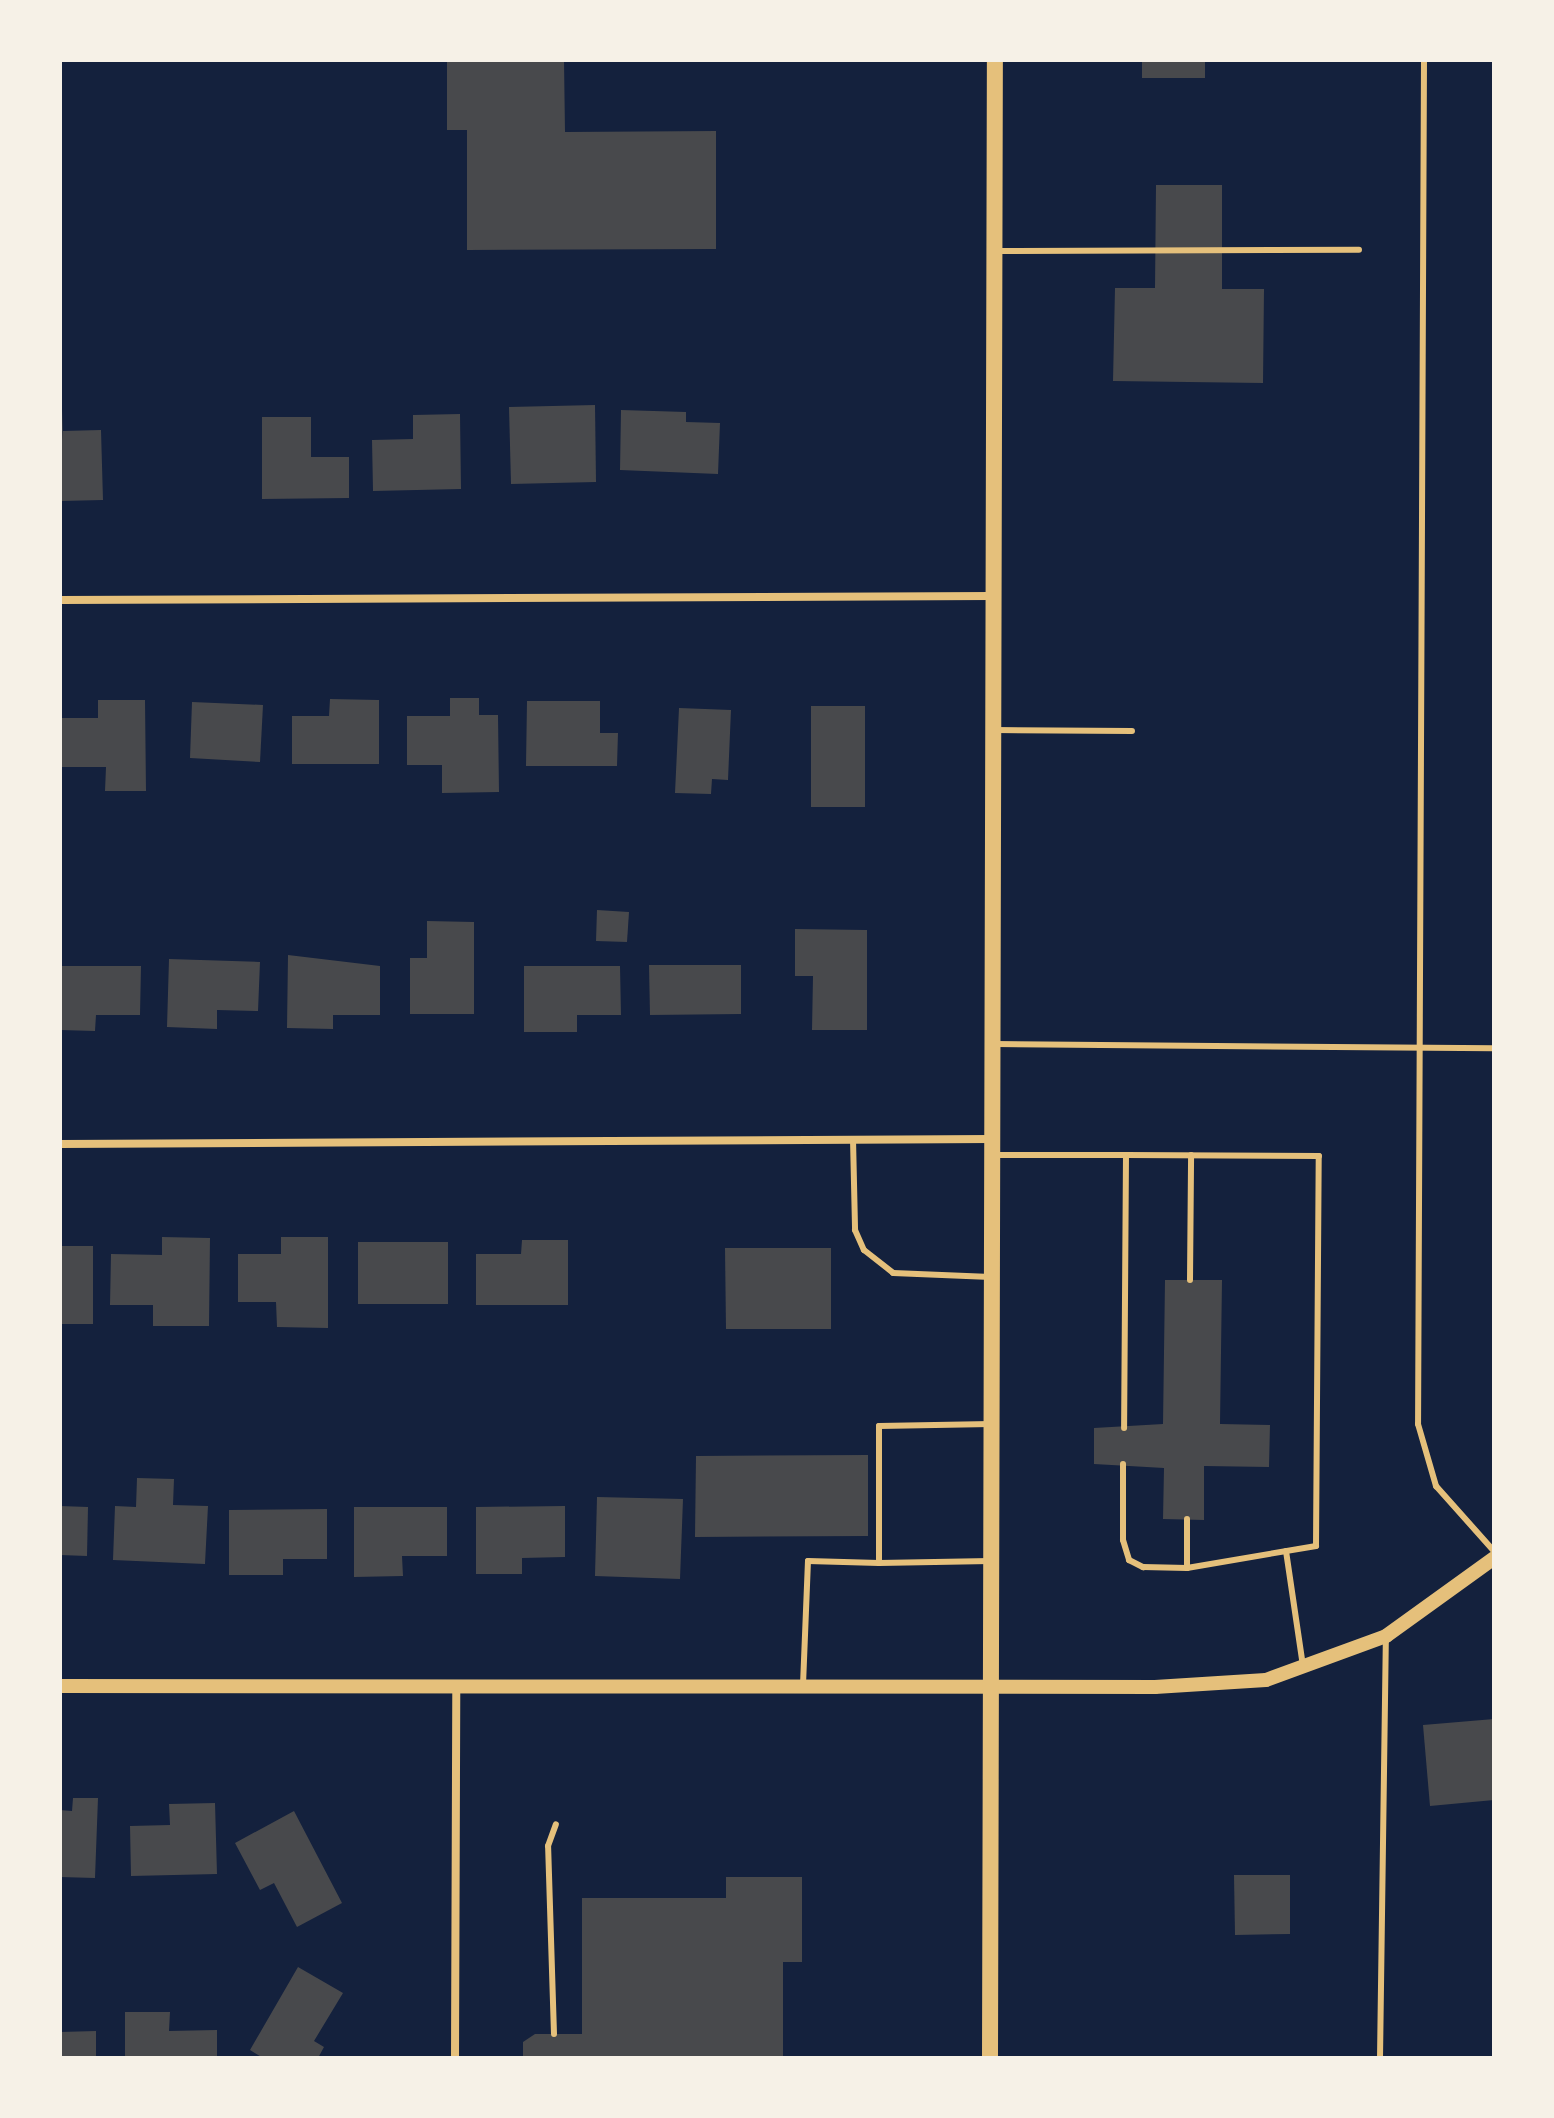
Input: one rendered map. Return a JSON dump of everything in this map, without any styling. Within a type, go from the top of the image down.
[{"type":"main road","points":[[990,2058],[995,60]]},
{"type":"street","points":[[60,600],[992,596]]},
{"type":"street","points":[[60,1144],[853,1139],[991,1147]]},
{"type":"street","points":[[60,1686],[803,1685],[991,1688],[1155,1687],[1266,1680],[1386,1636],[1494,1558]]},
{"type":"street","points":[[455,2058],[456,1685]]},
{"type":"lane","points":[[1424,60],[1418,1424],[1436,1486],[1494,1551]]},
{"type":"lane","points":[[994,251],[1359,250]]},
{"type":"lane","points":[[993,730],[1132,731]]},
{"type":"lane","points":[[992,1044],[1494,1048]]},
{"type":"lane","points":[[853,1139],[855,1230],[864,1250],[893,1273],[991,1277]]},
{"type":"lane","points":[[991,1147],[1126,1155],[1319,1156],[1316,1546],[1187,1568],[1129,1560],[1123,1464]]},
{"type":"lane","points":[[1124,1428],[1126,1155]]},
{"type":"lane","points":[[1190,1280],[1191,1155]]},
{"type":"lane","points":[[879,1563],[879,1426],[991,1424]]},
{"type":"lane","points":[[1187,1519],[1187,1568]]},
{"type":"lane","points":[[1286,1551],[1303,1666]]},
{"type":"lane","points":[[803,1685],[808,1561],[991,1561]]},
{"type":"lane","points":[[1380,2058],[1386,1636]]},
{"type":"lane","points":[[554,2034],[548,1846],[556,1824]]},
{"type":"building","points":[[447,60],[564,60],[565,132],[716,131],[716,249],[467,250],[467,130],[447,130]]},
{"type":"building","points":[[1142,60],[1205,60],[1205,78],[1142,78]]},
{"type":"building","points":[[1156,185],[1222,185],[1222,289],[1264,289],[1263,383],[1113,381],[1115,288],[1155,288]]},
{"type":"building","points":[[595,405],[596,482],[511,484],[509,407]]},
{"type":"building","points":[[63,409],[63,431],[101,430],[103,500],[60,501]]},
{"type":"building","points":[[621,410],[686,412],[686,422],[720,423],[718,474],[620,470]]},
{"type":"building","points":[[460,414],[461,489],[373,491],[372,440],[413,439],[413,415]]},
{"type":"building","points":[[262,417],[311,417],[311,457],[349,457],[349,498],[262,499]]},
{"type":"building","points":[[450,698],[479,698],[479,715],[498,715],[499,792],[442,793],[442,765],[407,765],[407,716],[450,716]]},
{"type":"building","points":[[330,699],[379,700],[379,764],[292,764],[292,716],[329,716]]},
{"type":"building","points":[[98,700],[145,700],[146,791],[105,791],[106,767],[60,767],[60,718],[98,718]]},
{"type":"building","points":[[527,701],[600,701],[600,733],[618,733],[617,766],[526,766]]},
{"type":"building","points":[[192,702],[263,705],[260,762],[190,758]]},
{"type":"building","points":[[811,706],[865,706],[865,807],[811,807]]},
{"type":"building","points":[[679,708],[731,710],[728,780],[712,779],[711,794],[675,793]]},
{"type":"building","points":[[597,910],[629,912],[627,942],[596,941]]},
{"type":"building","points":[[427,921],[474,922],[474,1014],[410,1014],[410,958],[427,958]]},
{"type":"building","points":[[795,929],[867,930],[867,1030],[812,1030],[813,976],[795,976]]},
{"type":"building","points":[[288,955],[380,966],[380,1015],[333,1015],[333,1029],[287,1028]]},
{"type":"building","points":[[169,959],[260,962],[258,1011],[217,1010],[217,1029],[167,1027]]},
{"type":"building","points":[[649,965],[741,965],[741,1014],[650,1015]]},
{"type":"building","points":[[60,966],[141,966],[140,1015],[96,1015],[95,1031],[60,1030]]},
{"type":"building","points":[[524,966],[620,966],[621,1015],[577,1015],[577,1032],[524,1032]]},
{"type":"building","points":[[162,1237],[210,1238],[209,1326],[153,1326],[153,1305],[110,1305],[111,1254],[162,1255]]},
{"type":"building","points":[[281,1237],[328,1237],[328,1328],[277,1327],[276,1302],[238,1302],[238,1254],[281,1254]]},
{"type":"building","points":[[522,1240],[568,1240],[568,1305],[476,1305],[476,1254],[521,1254]]},
{"type":"building","points":[[358,1242],[448,1242],[448,1304],[358,1304]]},
{"type":"building","points":[[60,1246],[93,1246],[93,1324],[60,1324]]},
{"type":"building","points":[[725,1248],[831,1248],[831,1329],[726,1329]]},
{"type":"building","points":[[1165,1280],[1222,1280],[1220,1424],[1270,1425],[1269,1467],[1204,1466],[1204,1520],[1163,1519],[1164,1468],[1094,1464],[1094,1428],[1163,1424]]},
{"type":"building","points":[[868,1455],[868,1536],[695,1537],[696,1456]]},
{"type":"building","points":[[137,1478],[174,1479],[173,1505],[208,1506],[205,1564],[113,1560],[115,1506],[136,1507]]},
{"type":"building","points":[[597,1497],[683,1499],[680,1579],[595,1576]]},
{"type":"building","points":[[60,1506],[88,1507],[87,1556],[60,1555]]},
{"type":"building","points":[[565,1506],[565,1557],[522,1558],[522,1574],[476,1574],[476,1507]]},
{"type":"building","points":[[354,1507],[447,1507],[447,1556],[402,1556],[403,1576],[354,1577]]},
{"type":"building","points":[[327,1509],[327,1559],[283,1559],[283,1575],[229,1575],[229,1510]]},
{"type":"building","points":[[1494,1719],[1494,1800],[1430,1806],[1423,1725]]},
{"type":"building","points":[[73,1798],[98,1798],[95,1878],[60,1877],[60,1810],[72,1811]]},
{"type":"building","points":[[215,1803],[217,1874],[131,1876],[130,1826],[170,1825],[169,1804]]},
{"type":"building","points":[[294,1811],[342,1903],[297,1927],[274,1883],[260,1890],[235,1843]]},
{"type":"building","points":[[1234,1875],[1290,1875],[1290,1934],[1235,1935]]},
{"type":"building","points":[[726,1877],[802,1877],[802,1962],[783,1962],[783,2058],[523,2058],[523,2042],[535,2034],[582,2034],[582,1898],[726,1898]]},
{"type":"building","points":[[298,1967],[343,1993],[314,2041],[324,2047],[318,2058],[263,2058],[250,2050]]},
{"type":"building","points":[[125,2012],[170,2012],[169,2031],[217,2030],[217,2058],[125,2058]]},
{"type":"building","points":[[96,2031],[96,2058],[60,2058],[60,2032]]}]
